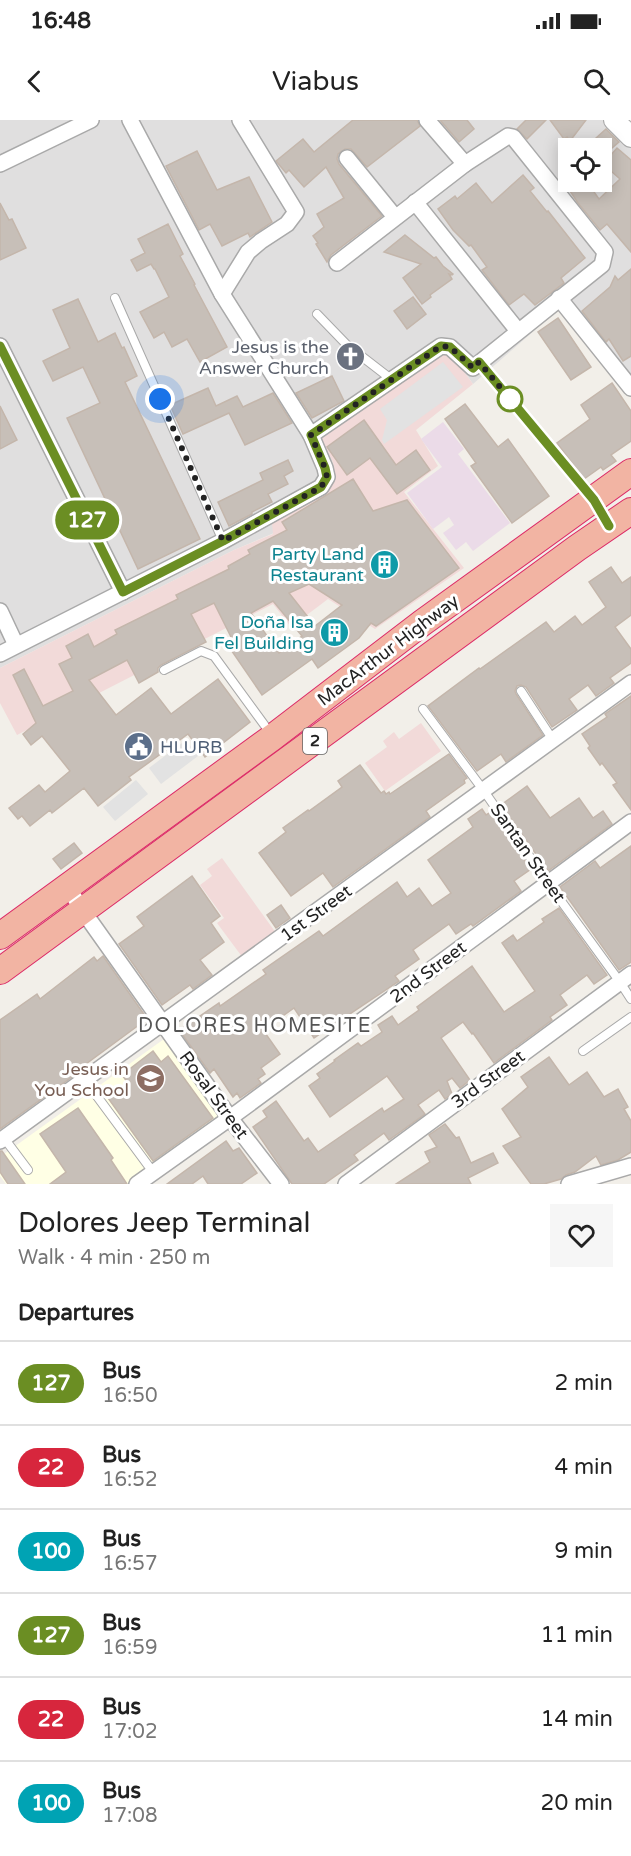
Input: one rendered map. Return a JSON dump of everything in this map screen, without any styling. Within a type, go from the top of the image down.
[{"type":"highway","name":"MacArthur Highway","points":[[1,967],[83,912],[281,748],[431,617],[631,472]]},
{"type":"highway","name":"MacArthur Highway","points":[[0,936],[67,886],[281,748],[631,511]]},
{"type":"street","points":[[0,162],[91,120]]},
{"type":"street","points":[[0,654],[223,541],[321,487],[327,477],[311,435],[222,294],[130,120]]},
{"type":"street","points":[[222,294],[248,252],[261,240],[287,224],[296,212],[240,120]]},
{"type":"street","points":[[427,120],[465,164]]},
{"type":"street","points":[[614,120],[631,138]]},
{"type":"street","points":[[311,435],[441,346],[450,347],[473,368],[602,265],[605,252],[513,137],[508,136],[501,138],[465,164],[337,262]]},
{"type":"street","points":[[347,158],[395,217]]},
{"type":"street","points":[[415,202],[518,331]]},
{"type":"street","points":[[559,298],[631,388]]},
{"type":"street","points":[[0,346],[123,592]]},
{"type":"street","points":[[0,611],[16,645]]},
{"type":"street","name":"1st Street","points":[[2,1140],[631,683]]},
{"type":"street","name":"2nd Street","points":[[137,1184],[631,822]]},
{"type":"street","name":"Rosal Street","points":[[67,886],[83,912],[230,1118],[281,1184]]},
{"type":"street","name":"3rd Street","points":[[346,1184],[626,978]]},
{"type":"street","points":[[569,1184],[631,1166]]},
{"type":"lane","points":[[115,298],[223,541]]},
{"type":"lane","points":[[317,314],[347,345],[391,379]]},
{"type":"lane","points":[[479,362],[594,500],[609,526]]},
{"type":"lane","points":[[164,670],[201,651],[214,657],[281,748]]},
{"type":"lane","points":[[521,691],[554,740]]},
{"type":"lane","name":"Santan Street","points":[[423,709],[484,790],[548,883],[626,978],[631,999]]},
{"type":"lane","points":[[583,1051],[631,1017]]},
{"type":"lane","points":[[85,1080],[153,1172]]},
{"type":"lane","points":[[2,1140],[28,1170]]},
{"type":"shaded area","points":[[0,120],[619,120],[631,132],[631,380],[559,309],[473,384],[452,355],[332,460],[334,467],[331,477],[274,533],[234,550],[0,668]]},
{"type":"shaded area","name":"Party Land Restaurant","points":[[445,353],[452,355],[473,384],[416,430],[438,466],[404,492],[464,568],[375,629],[328,599],[291,627],[273,604],[17,735],[0,703],[0,668],[234,550],[273,534],[272,523],[331,477],[334,467],[332,460],[319,435],[435,355]]},
{"type":"shaded area","points":[[443,362],[463,387],[384,444],[382,440],[387,420],[380,409]]},
{"type":"shaded area","points":[[443,422],[464,449],[458,454],[510,523],[473,551],[466,542],[456,550],[443,533],[454,525],[449,517],[433,529],[407,493],[442,467],[421,439]]},
{"type":"shaded area","points":[[421,723],[441,751],[385,791],[365,763],[387,747],[383,741],[394,732],[399,739]]},
{"type":"shaded area","points":[[186,740],[198,756],[161,784],[149,768]]},
{"type":"shaded area","points":[[136,780],[148,794],[115,821],[103,807]]},
{"type":"shaded area","points":[[222,858],[276,933],[243,958],[217,923],[224,918],[200,885],[212,876],[207,869]]},
{"type":"shaded area","name":"Jesus in You School","points":[[164,1039],[220,1119],[130,1184],[6,1184],[0,1176],[0,1157]]},
{"type":"building","points":[[353,120],[417,120],[420,126],[367,167],[351,149],[345,149],[338,154],[339,164],[382,216],[331,255],[327,262],[313,236],[324,227],[317,214],[344,198],[326,167],[304,187],[289,170],[286,173],[276,161],[303,139],[314,152]]},
{"type":"building","points":[[440,120],[467,120],[474,129],[459,142]]},
{"type":"building","points":[[526,120],[546,120],[527,139],[517,129]]},
{"type":"building","points":[[550,120],[586,120],[572,138],[563,138]]},
{"type":"building","points":[[606,129],[619,142],[612,148],[612,138],[596,138]]},
{"type":"building","points":[[617,148],[631,160],[631,252],[607,224],[600,230],[571,192],[594,192],[599,199],[606,192],[612,192],[612,187],[620,179],[612,172],[612,154]]},
{"type":"building","points":[[197,151],[217,190],[249,177],[272,222],[250,237],[248,233],[222,246],[210,224],[199,230],[166,166]]},
{"type":"building","points":[[523,175],[534,188],[530,191],[585,258],[561,278],[564,283],[535,305],[524,294],[509,305],[482,270],[487,267],[471,245],[469,246],[453,230],[438,209],[455,196],[457,199],[476,183],[492,203]]},
{"type":"building","points":[[0,203],[9,220],[12,219],[26,248],[0,260]]},
{"type":"building","points":[[168,224],[183,254],[180,256],[227,347],[200,362],[187,339],[172,347],[164,332],[154,338],[140,312],[169,297],[151,264],[137,271],[131,260],[145,253],[138,239]]},
{"type":"building","points":[[405,235],[434,258],[436,257],[453,274],[449,274],[452,279],[422,304],[403,278],[421,264],[384,252]]},
{"type":"building","points":[[631,269],[631,356],[623,361],[609,339],[606,342],[582,311],[610,287],[615,276],[618,280]]},
{"type":"building","points":[[413,297],[426,314],[407,329],[394,311]]},
{"type":"building","points":[[78,299],[98,342],[115,333],[122,348],[124,347],[137,376],[125,382],[200,539],[138,569],[67,418],[100,403],[83,367],[53,381],[43,361],[70,348],[53,310]]},
{"type":"building","points":[[558,318],[591,367],[571,380],[538,332]]},
{"type":"building","points":[[332,376],[344,401],[312,418],[296,393]]},
{"type":"building","points":[[612,383],[631,411],[631,441],[611,455],[616,461],[603,470],[601,467],[584,479],[557,443],[590,419],[581,405]]},
{"type":"building","points":[[208,388],[216,406],[237,396],[243,407],[273,393],[292,423],[245,445],[229,413],[183,434],[170,405]]},
{"type":"building","points":[[465,404],[498,447],[508,439],[549,496],[512,523],[471,466],[476,463],[445,419]]},
{"type":"building","points":[[0,406],[17,440],[0,449]]},
{"type":"building","points":[[364,420],[396,465],[416,450],[430,470],[397,494],[370,458],[347,475],[327,447]]},
{"type":"building","points":[[288,460],[293,471],[284,476],[288,484],[268,494],[272,502],[229,526],[218,502],[263,480],[260,473]]},
{"type":"building","points":[[353,479],[373,511],[407,500],[459,568],[376,626],[371,623],[359,638],[318,668],[312,659],[262,695],[229,647],[234,643],[214,603],[191,614],[206,642],[161,665],[158,672],[139,683],[127,660],[89,680],[116,715],[151,688],[171,714],[218,679],[250,722],[205,757],[188,734],[129,777],[131,780],[98,806],[84,788],[52,813],[50,810],[30,826],[22,816],[18,819],[9,808],[39,785],[45,792],[70,771],[42,736],[31,745],[23,734],[36,723],[13,675],[24,669],[43,706],[73,691],[59,664],[72,658],[66,646],[88,634],[94,647],[117,634],[115,630],[178,599],[176,595],[229,569],[228,566],[250,554],[248,550],[287,530],[282,522]],"holes":[[[309,584],[342,605],[315,626],[289,593]],[[273,601],[302,636],[279,653],[251,613]]]},
{"type":"building","points":[[611,567],[622,583],[631,577],[631,615],[615,627],[631,649],[631,663],[610,678],[614,683],[596,696],[588,685],[569,699],[577,710],[552,727],[526,687],[517,686],[516,694],[543,735],[506,762],[501,754],[477,771],[428,706],[546,622],[554,632],[575,616],[582,625],[606,607],[589,582]]},
{"type":"building","points":[[631,696],[631,810],[613,785],[617,783],[602,763],[600,765],[588,748],[590,746],[582,734],[607,717],[605,714]]},
{"type":"building","points":[[449,754],[467,778],[464,780],[465,783],[426,811],[430,817],[333,887],[323,873],[291,896],[259,853],[286,832],[283,828],[342,787],[338,781],[360,765],[381,793],[384,791],[390,794]]},
{"type":"building","points":[[527,786],[550,818],[579,798],[593,818],[603,811],[612,824],[548,871],[501,805]]},
{"type":"building","points":[[482,809],[486,815],[491,812],[531,869],[514,881],[521,891],[473,926],[471,924],[456,934],[449,924],[413,950],[419,959],[395,976],[399,981],[314,1038],[294,1008],[263,1030],[280,1054],[261,1068],[265,1074],[258,1079],[261,1083],[240,1098],[237,1093],[233,1097],[214,1069],[210,1073],[182,1034],[184,1027],[219,1003],[220,1006],[266,974],[263,970],[319,931],[323,936],[397,882],[407,897],[419,888],[432,906],[451,893],[428,860],[473,827],[468,819]]},
{"type":"building","points":[[74,843],[82,853],[61,869],[53,859]]},
{"type":"building","points":[[631,846],[631,962],[619,970],[560,887],[595,861],[600,868]]},
{"type":"building","points":[[192,876],[220,916],[211,923],[224,942],[200,960],[212,975],[193,989],[190,985],[162,1005],[119,944],[144,926],[137,917]]},
{"type":"building","points":[[281,905],[290,918],[276,928],[267,915]]},
{"type":"building","points":[[559,908],[607,975],[594,984],[587,975],[560,995],[567,1005],[550,1017],[552,1020],[494,1063],[463,1022],[441,1038],[470,1080],[460,1088],[452,1078],[447,1081],[452,1094],[445,1099],[439,1090],[418,1105],[425,1114],[389,1140],[384,1133],[354,1155],[358,1160],[324,1184],[292,1184],[253,1127],[267,1117],[263,1111],[276,1101],[304,1141],[308,1138],[318,1152],[382,1108],[384,1112],[404,1099],[387,1076],[330,1117],[309,1086],[320,1078],[317,1074],[334,1060],[358,1043],[361,1046],[382,1032],[378,1025],[392,1016],[398,1025],[419,1010],[417,1007],[472,966],[504,1012],[535,991],[502,943],[513,935],[517,941],[544,922],[542,919]]},
{"type":"building","points":[[103,956],[146,1017],[141,1020],[143,1022],[86,1064],[87,1066],[0,1129],[0,1020],[37,994],[40,999],[94,957],[97,961]]},
{"type":"building","points":[[153,1051],[161,1062],[168,1056],[213,1118],[153,1161],[108,1098],[128,1083],[122,1075]]},
{"type":"building","points":[[549,1057],[569,1085],[587,1072],[604,1097],[618,1089],[628,1107],[624,1109],[631,1121],[631,1152],[618,1160],[601,1165],[596,1156],[575,1172],[561,1179],[544,1184],[531,1184],[503,1146],[521,1137],[502,1109],[528,1087],[521,1077]]},
{"type":"building","points":[[78,1108],[113,1158],[111,1160],[127,1184],[50,1184],[66,1172],[40,1134]]},
{"type":"building","points":[[445,1124],[456,1138],[459,1137],[471,1163],[493,1153],[498,1163],[468,1178],[471,1184],[396,1184],[430,1162],[425,1152],[437,1147],[429,1135]]},
{"type":"building","points":[[226,1141],[233,1151],[239,1148],[257,1173],[241,1184],[208,1184],[203,1176],[192,1184],[167,1184]]},
{"type":"building","points":[[0,1151],[25,1184],[8,1184],[0,1172]]},
{"type":"bus line","name":"127","points":[[0,346],[123,592],[321,487],[327,477],[311,435],[391,379],[446,345],[473,368],[479,362],[594,500],[609,526]]},
{"type":"place","name":"Jesus is the Answer Church","points":[[350,357]]},
{"type":"place","name":"Party Land Restaurant","points":[[385,564]]},
{"type":"place","name":"Doña Isa Fel Building","points":[[335,632]]},
{"type":"place","name":"HLURB","points":[[139,747]]},
{"type":"place","name":"Jesus in You School","points":[[150,1079]]},
{"type":"district","name":"DOLORES HOMESITE","points":[[255,1026]]},
{"type":"route","points":[[160,399],[223,541],[321,487],[327,477],[311,435],[441,346],[450,347],[473,368],[479,362],[510,399]]}]
